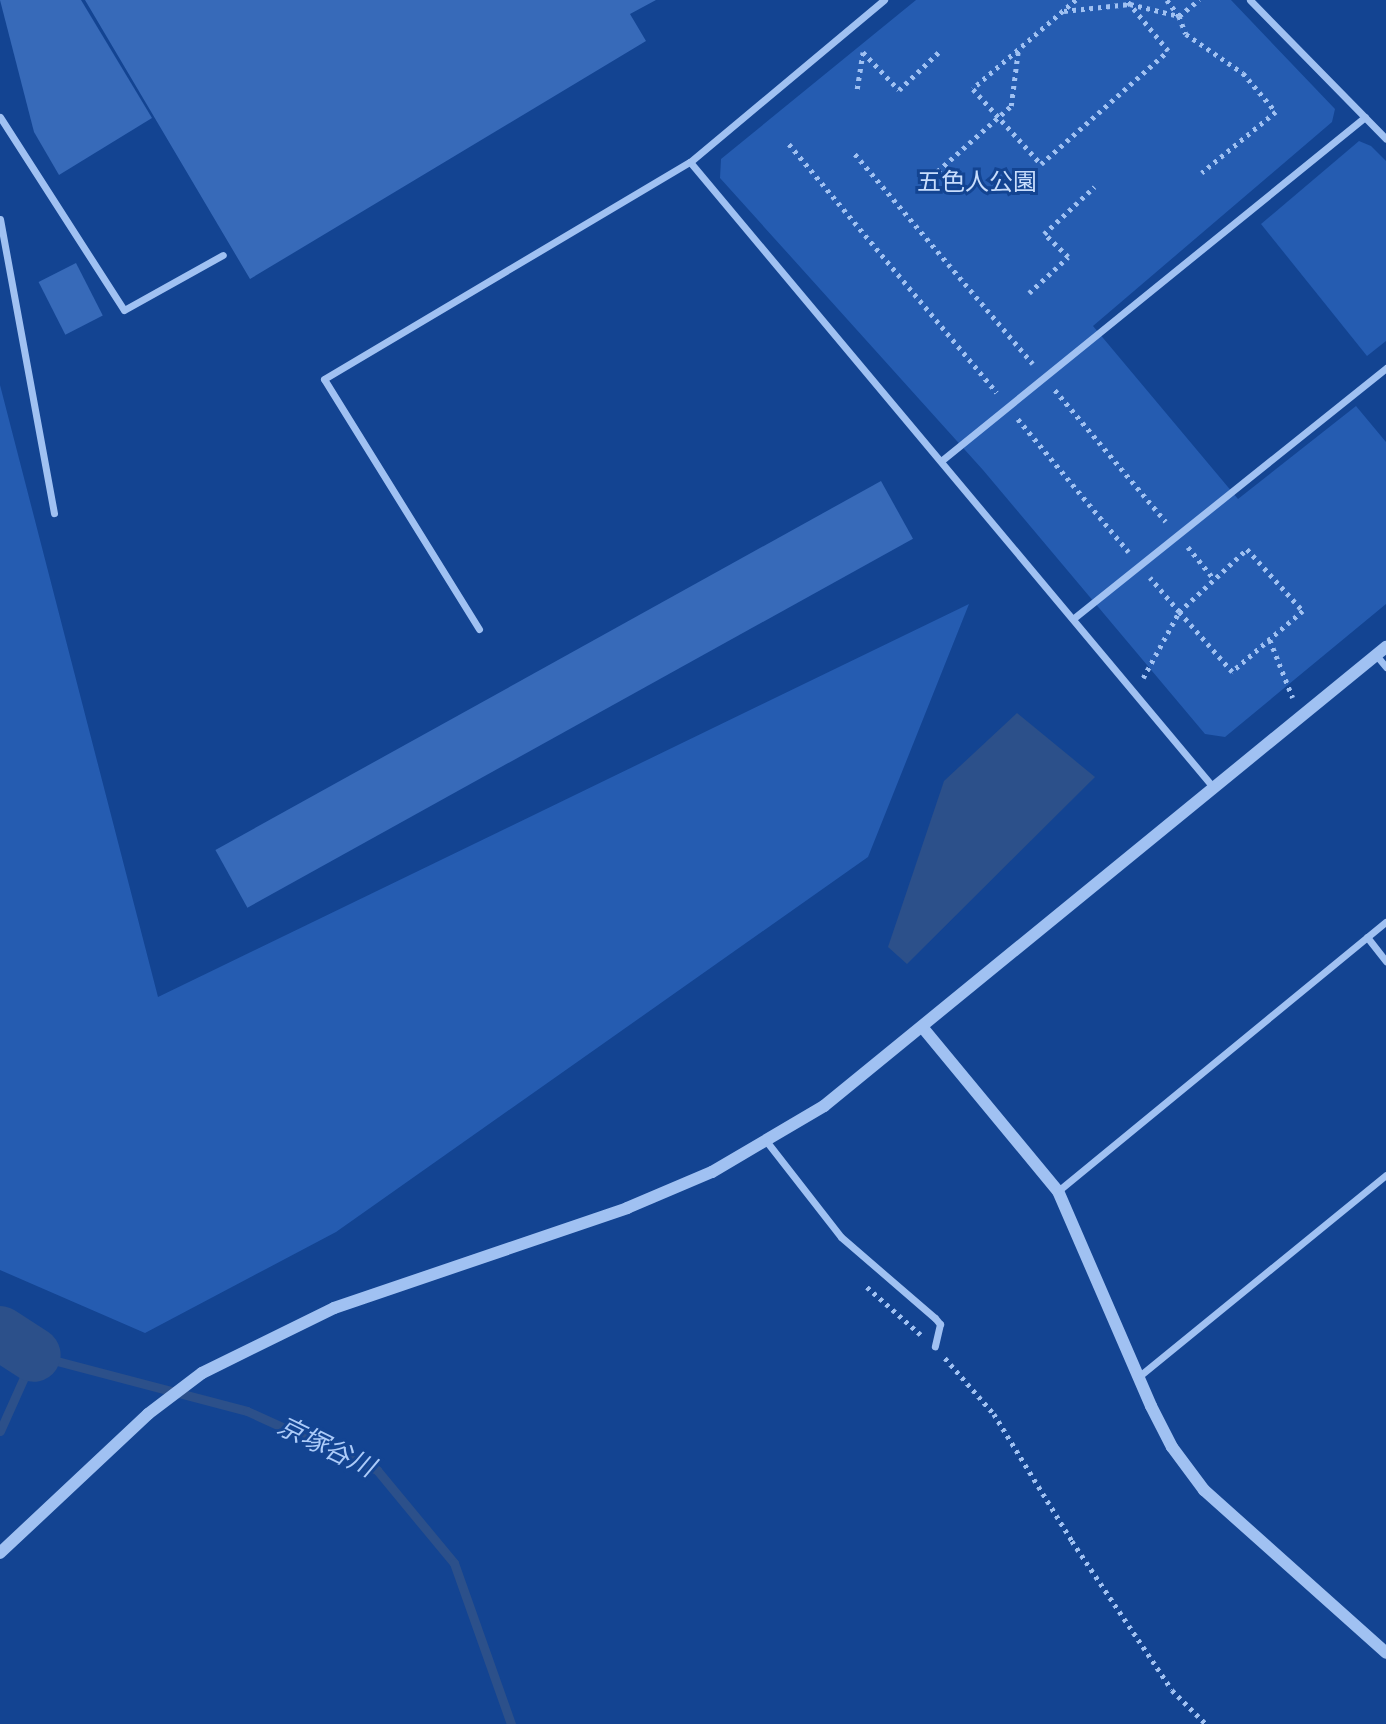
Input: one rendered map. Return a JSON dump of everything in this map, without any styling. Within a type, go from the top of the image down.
[{"type":"street","points":[[479,629],[324,379],[690,162],[884,0]]},
{"type":"street","points":[[1250,0],[1386,139]]},
{"type":"street","points":[[0,117],[124,310],[223,255]]},
{"type":"street","points":[[941,461],[1365,117]]},
{"type":"street","points":[[690,162],[1213,787]]},
{"type":"street","points":[[0,219],[54,513]]},
{"type":"street","points":[[1074,618],[1386,368]]},
{"type":"street","points":[[0,1553],[148,1414],[202,1373],[334,1308],[627,1208],[712,1172],[824,1106],[923,1028],[1213,787],[1301,720],[1381,651],[1386,667]]},
{"type":"street","points":[[1058,1191],[1386,922]]},
{"type":"street","points":[[1367,937],[1386,961]]},
{"type":"street","points":[[923,1028],[1058,1191],[1137,1378],[1172,1447],[1204,1490],[1386,1653]]},
{"type":"street","points":[[767,1142],[841,1237],[940,1324],[935,1346]]},
{"type":"street","points":[[1137,1378],[1386,1175]]},
{"type":"path","points":[[1076,0],[973,89],[1041,164],[1168,51],[1128,2]]},
{"type":"path","points":[[1167,0],[1179,16],[1186,34],[1243,73],[1276,112],[1202,173]]},
{"type":"path","points":[[1179,16],[1199,0]]},
{"type":"path","points":[[1063,11],[1128,2],[1179,16]]},
{"type":"path","points":[[857,89],[863,52],[899,90],[941,50]]},
{"type":"path","points":[[931,177],[1012,106],[1018,50]]},
{"type":"path","points":[[789,144],[1002,399]]},
{"type":"path","points":[[1029,293],[1068,257],[1044,234],[1094,187]]},
{"type":"path","points":[[1010,410],[1135,559]]},
{"type":"path","points":[[1135,693],[1179,612],[1247,549],[1303,611],[1232,672],[1179,612],[1143,569]]},
{"type":"path","points":[[1270,640],[1301,720]]},
{"type":"path","points":[[859,1276],[874,1295],[935,1346],[994,1414],[1072,1541],[1172,1690],[1206,1724]]},
{"type":"green space","name":"五色人公園","points":[[916,0],[1231,0],[1335,109],[1332,122],[1093,326],[1238,499],[1356,406],[1386,442],[1386,604],[1225,737],[1205,734],[983,470],[720,178],[721,159]]},
{"type":"green space","points":[[1359,141],[1371,146],[1386,161],[1386,341],[1367,356],[1261,224]]},
{"type":"green space","points":[[0,385],[158,997],[969,604],[868,857],[336,1232],[145,1333],[0,1270]]},
{"type":"shaded area","points":[[1017,713],[1095,777],[907,964],[888,947],[944,781]]},
{"type":"building","points":[[0,0],[81,0],[152,118],[59,175],[34,132]]},
{"type":"building","points":[[85,0],[656,0],[630,14],[646,41],[250,279]]},
{"type":"building","points":[[76,263],[103,316],[65,335],[39,282]]},
{"type":"building","points":[[881,481],[913,539],[247,908],[215,850]]},
{"type":"waterway","name":"京塚谷川","points":[[0,1333],[34,1355]]},
{"type":"waterway","name":"京塚谷川","points":[[0,1431],[34,1355],[247,1411],[377,1470],[454,1563],[511,1724]]}]
